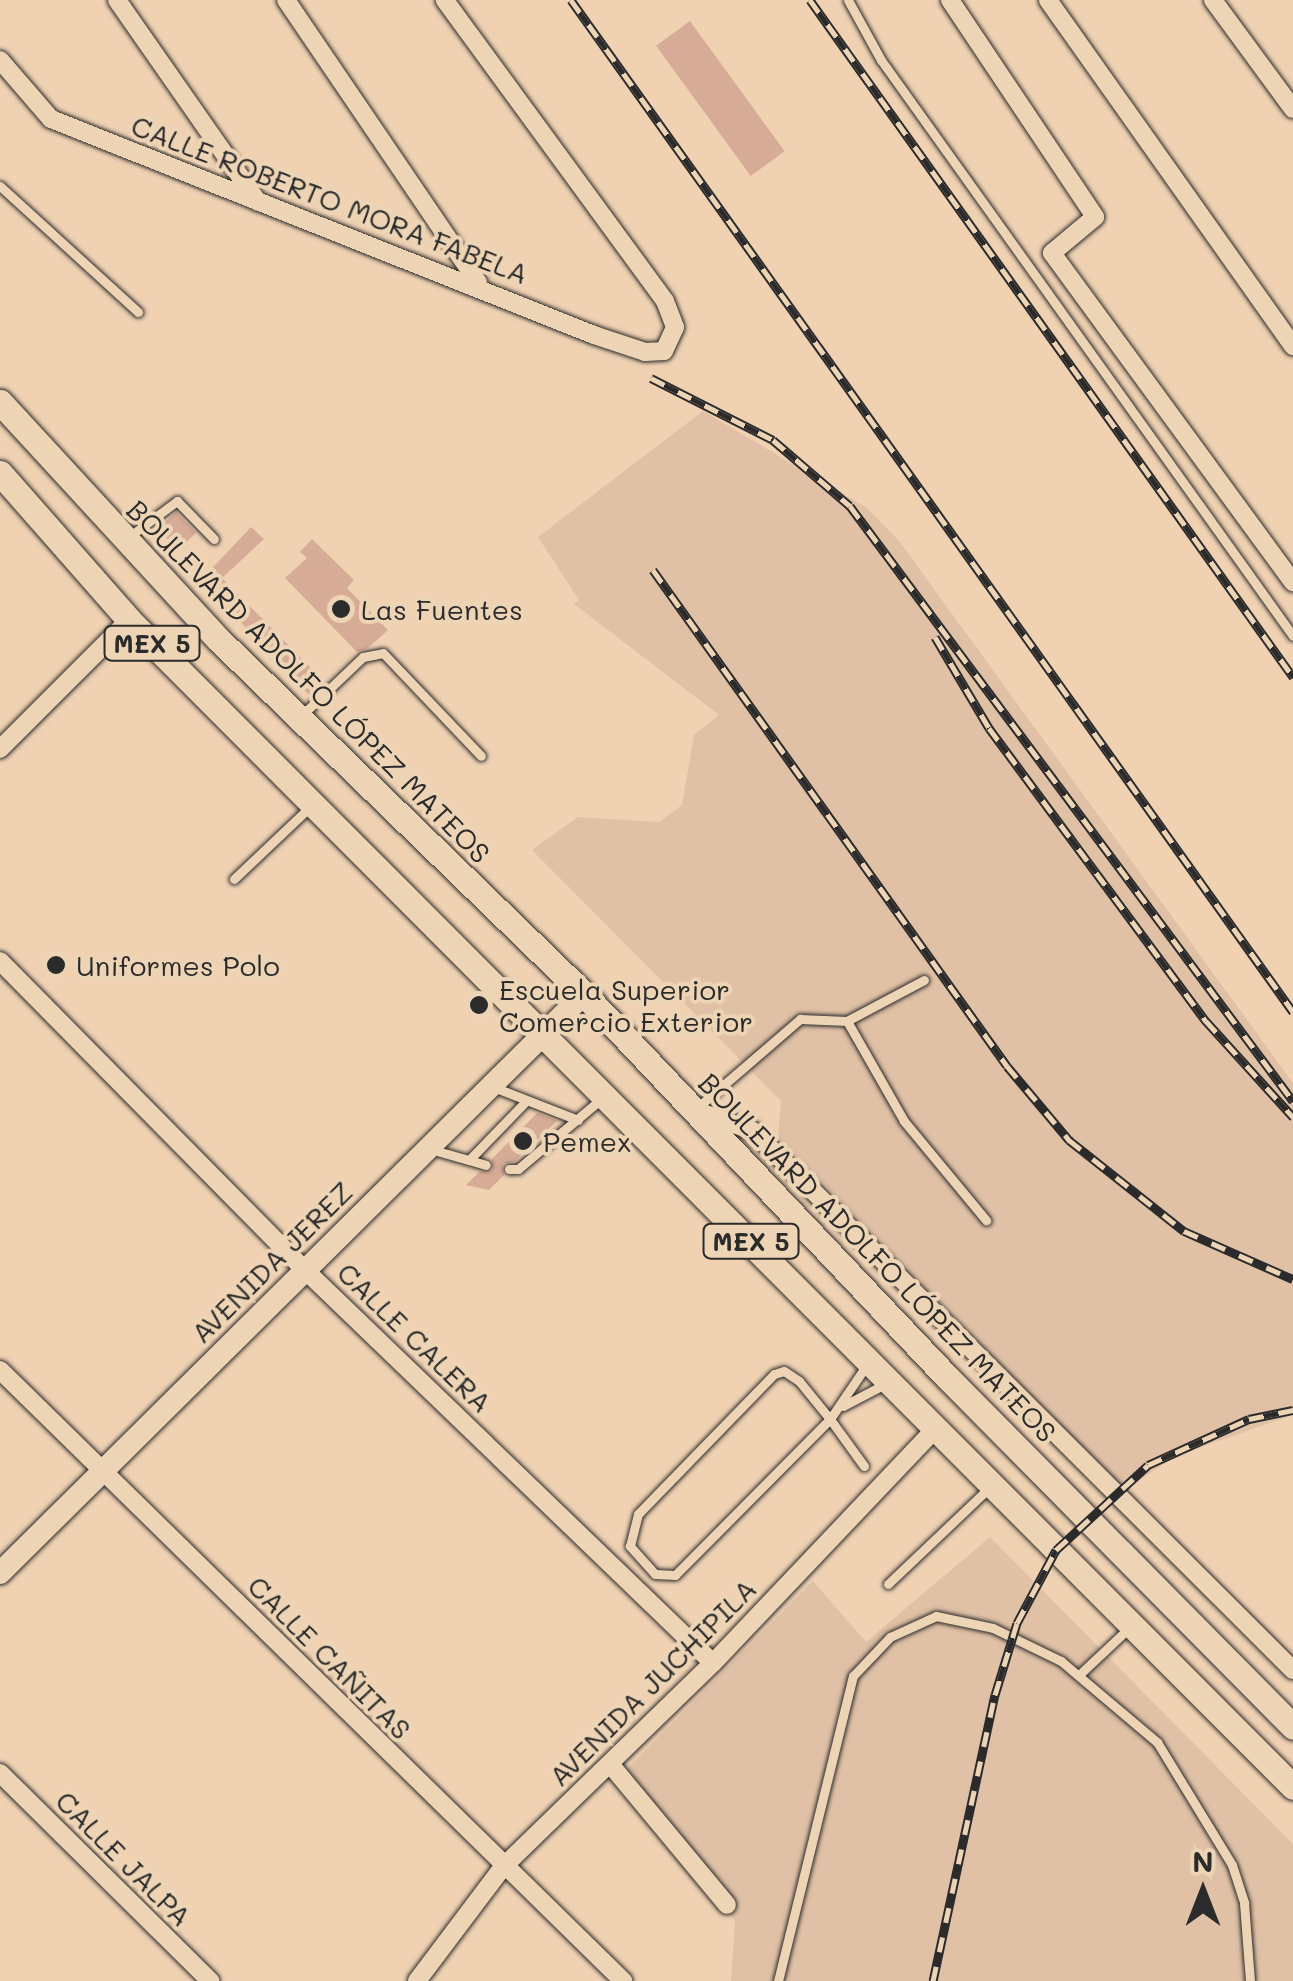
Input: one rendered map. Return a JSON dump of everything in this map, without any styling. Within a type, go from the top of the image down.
[{"type":"main road","name":"BOULEVARD ADOLFO LÓPEZ MATEOS","points":[[0,402],[124,541],[298,720],[584,994],[1062,1491],[1287,1710]]},
{"type":"main road","name":"MEX 5","points":[[0,472],[130,620],[1293,1787]]},
{"type":"main road","points":[[1030,1524],[1053,1514],[1062,1491]]},
{"type":"main road","points":[[1083,1577],[1095,1557],[1118,1548]]},
{"type":"street","points":[[117,0],[258,202]]},
{"type":"street","points":[[286,0],[478,284]]},
{"type":"street","name":"CALLE ROBERTO MORA FABELA","points":[[0,60],[50,119],[478,284],[594,335],[645,352],[664,350],[675,327],[664,301],[445,0]]},
{"type":"street","points":[[950,0],[1095,217],[1052,253],[1293,582]]},
{"type":"street","points":[[1048,0],[1291,339]]},
{"type":"street","points":[[1213,0],[1293,109]]},
{"type":"street","points":[[0,749],[130,620]]},
{"type":"street","name":"CALLE CALERA","points":[[0,961],[306,1270],[713,1662]]},
{"type":"street","name":"AVENIDA JEREZ","points":[[0,1573],[428,1148],[547,1036],[584,994]]},
{"type":"street","points":[[695,1110],[753,1131],[1293,1670]]},
{"type":"street","name":"CALLE CAÑITAS","points":[[0,1370],[623,1981]]},
{"type":"street","name":"AVENIDA JUCHIPILA","points":[[419,1980],[503,1867],[713,1662],[935,1429]]},
{"type":"street","points":[[610,1764],[727,1905]]},
{"type":"street","name":"CALLE JALPA","points":[[0,1773],[210,1981]]},
{"type":"lane","points":[[848,0],[881,60],[1293,636]]},
{"type":"lane","points":[[0,186],[138,312]]},
{"type":"lane","points":[[124,541],[177,501],[214,539]]},
{"type":"lane","points":[[298,720],[363,658],[383,653],[481,756]]},
{"type":"lane","points":[[234,879],[314,804]]},
{"type":"lane","points":[[695,1110],[800,1019],[847,1021],[924,980]]},
{"type":"lane","points":[[847,1021],[904,1122],[986,1220]]},
{"type":"lane","points":[[493,1087],[578,1120]]},
{"type":"lane","points":[[509,1169],[606,1095]]},
{"type":"lane","points":[[470,1160],[526,1100]]},
{"type":"lane","points":[[428,1148],[486,1165]]},
{"type":"lane","points":[[864,1466],[830,1419],[790,1373],[774,1374],[638,1514],[630,1546],[655,1574],[675,1574],[830,1419],[841,1408],[870,1360]]},
{"type":"lane","points":[[841,1408],[890,1381]]},
{"type":"lane","points":[[888,1584],[992,1485]]},
{"type":"lane","points":[[778,1981],[842,1708],[863,1661],[910,1624],[950,1617],[994,1628],[1080,1674],[1157,1742],[1217,1834],[1244,1903],[1250,1981]]},
{"type":"lane","points":[[1080,1674],[1131,1626]]},
{"type":"shaded area","points":[[703,411],[867,508],[899,541],[1293,1083],[1293,1415],[1176,1456],[1125,1490],[778,1137],[781,1101],[532,850],[578,817],[659,822],[682,805],[694,735],[719,715],[574,604],[579,600],[538,537]]},
{"type":"shaded area","points":[[990,1537],[1293,1844],[1293,1981],[731,1981],[735,1921],[626,1770],[813,1581],[866,1642]]},
{"type":"building","points":[[690,21],[785,151],[751,176],[656,46]]},
{"type":"building","points":[[176,512],[196,533],[178,550],[158,529]]},
{"type":"building","points":[[251,527],[264,539],[222,578],[325,682],[310,696],[201,580]]},
{"type":"building","points":[[312,539],[354,580],[347,588],[388,630],[368,648],[357,652],[285,578],[307,558],[300,552]]},
{"type":"building","name":"Pemex","points":[[537,1113],[557,1121],[515,1161],[503,1164],[504,1175],[489,1190],[466,1185],[479,1172],[492,1170],[492,1159]]},
{"type":"railway","points":[[571,0],[1293,1012]]},
{"type":"railway","points":[[810,0],[1293,677]]},
{"type":"railway","points":[[651,378],[773,440],[850,506],[1293,1101]]},
{"type":"railway","points":[[653,570],[1007,1066],[1069,1140],[1184,1231],[1293,1279]]},
{"type":"railway","points":[[935,637],[989,728],[1206,1021],[1293,1117]]},
{"type":"railway","points":[[933,1981],[995,1695],[1017,1623],[1056,1550],[1148,1465],[1249,1419],[1293,1410]]},
{"type":"place","name":"Las Fuentes","points":[[341,609]]},
{"type":"place","name":"Uniformes Polo","points":[[56,965]]},
{"type":"place","name":"Escuela Superior Comercio Exterior","points":[[479,1005]]},
{"type":"place","name":"Pemex","points":[[523,1141]]}]
